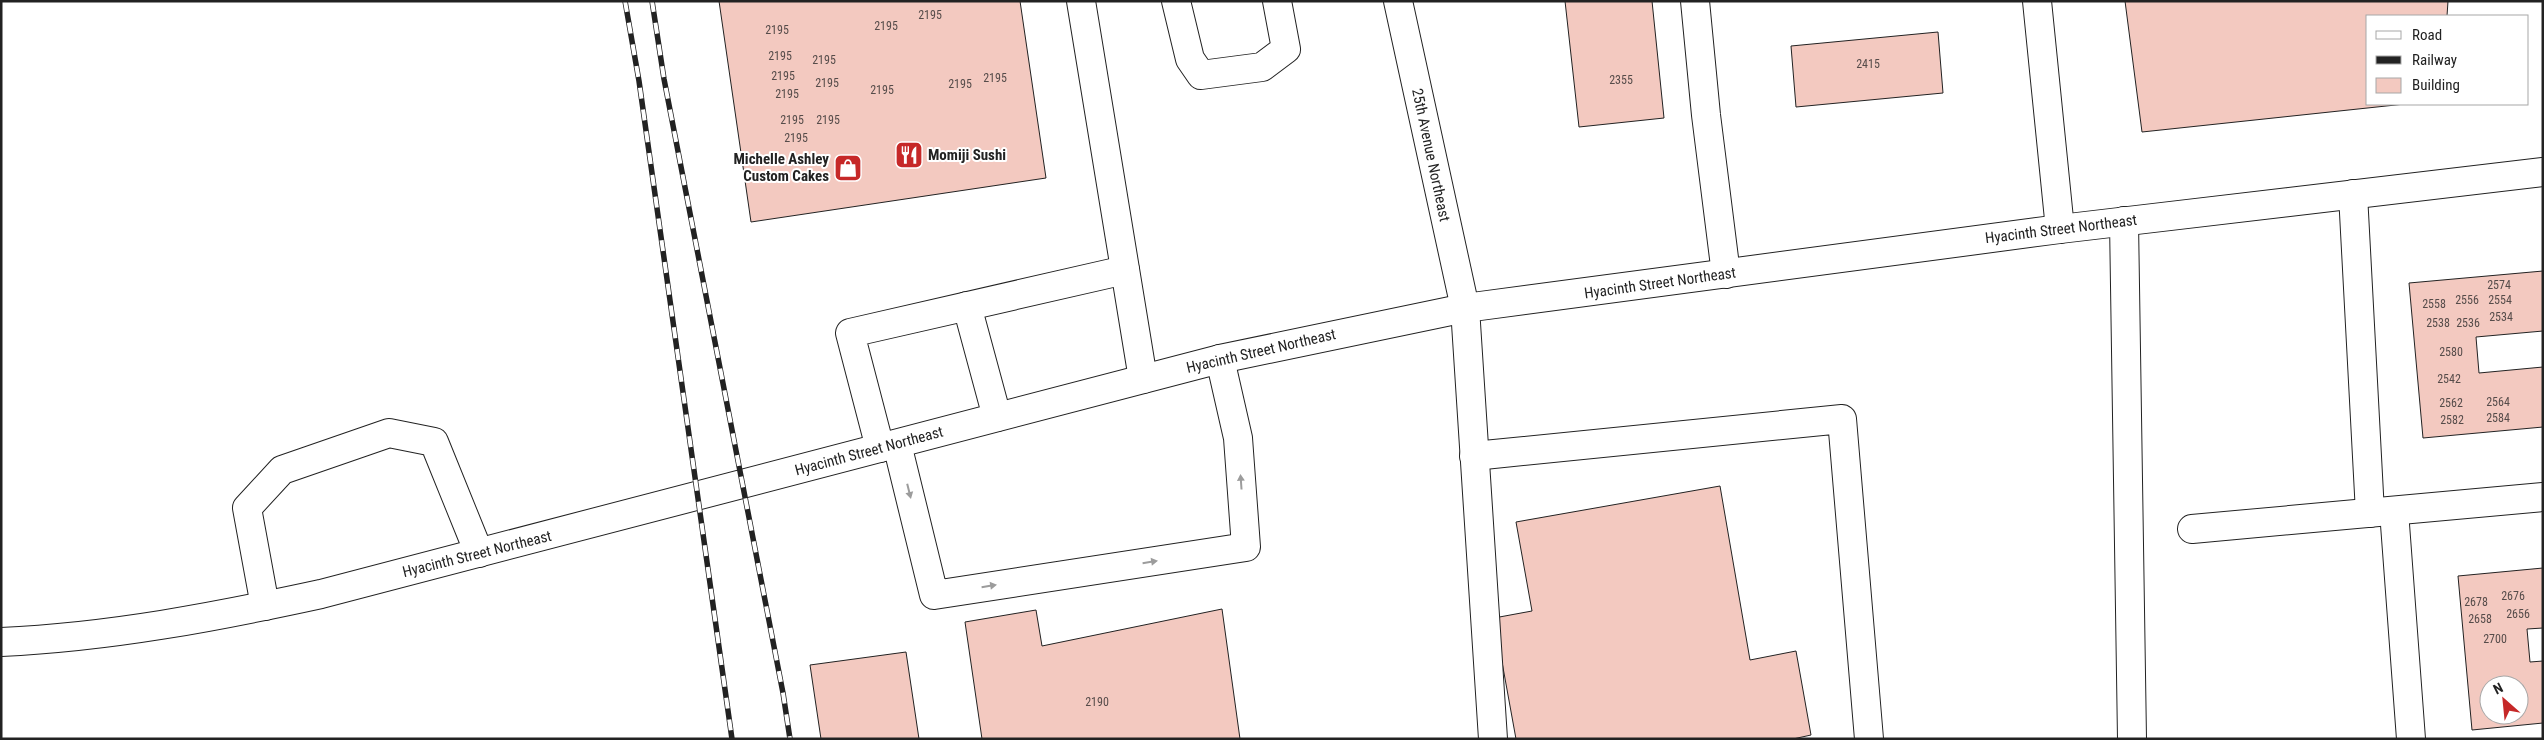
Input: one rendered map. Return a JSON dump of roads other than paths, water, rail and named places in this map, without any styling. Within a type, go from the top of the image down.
[{"type":"main road","points":[[1081,1],[1143,379]]},
{"type":"main road","points":[[1176,1],[1190,58],[1201,75],[1262,68],[1286,49],[1277,1]]},
{"type":"main road","name":"25th Avenue Northeast","points":[[1398,1],[1465,308],[1493,739]]},
{"type":"main road","points":[[1695,1],[1726,274]]},
{"type":"main road","points":[[2037,1],[2060,229]]},
{"type":"main road","name":"Hyacinth Street Northeast","points":[[1,642],[65,639],[180,623],[265,606],[479,553],[1220,359],[1465,308],[2060,229],[2543,172]]},
{"type":"main road","points":[[2353,194],[2382,512],[2411,739]]},
{"type":"main road","points":[[2124,221],[2132,739]]},
{"type":"main road","points":[[1126,270],[850,333],[889,446],[934,595],[1246,547],[1238,438],[1220,359]]},
{"type":"main road","points":[[967,306],[997,417]]},
{"type":"main road","points":[[1474,456],[1842,419],[1869,739]]},
{"type":"main road","points":[[265,606],[247,508],[282,470],[389,433],[434,442],[479,553]]},
{"type":"main road","points":[[2192,528],[2543,497]]},
{"type":"railway","points":[[625,1],[639,81],[732,739]]},
{"type":"railway","points":[[652,1],[664,79],[783,693],[790,739]]},
{"type":"place","name":"Momiji Sushi","points":[[909,155]]},
{"type":"place","name":"Michelle Ashley Custom Cakes","points":[[848,168]]}]
